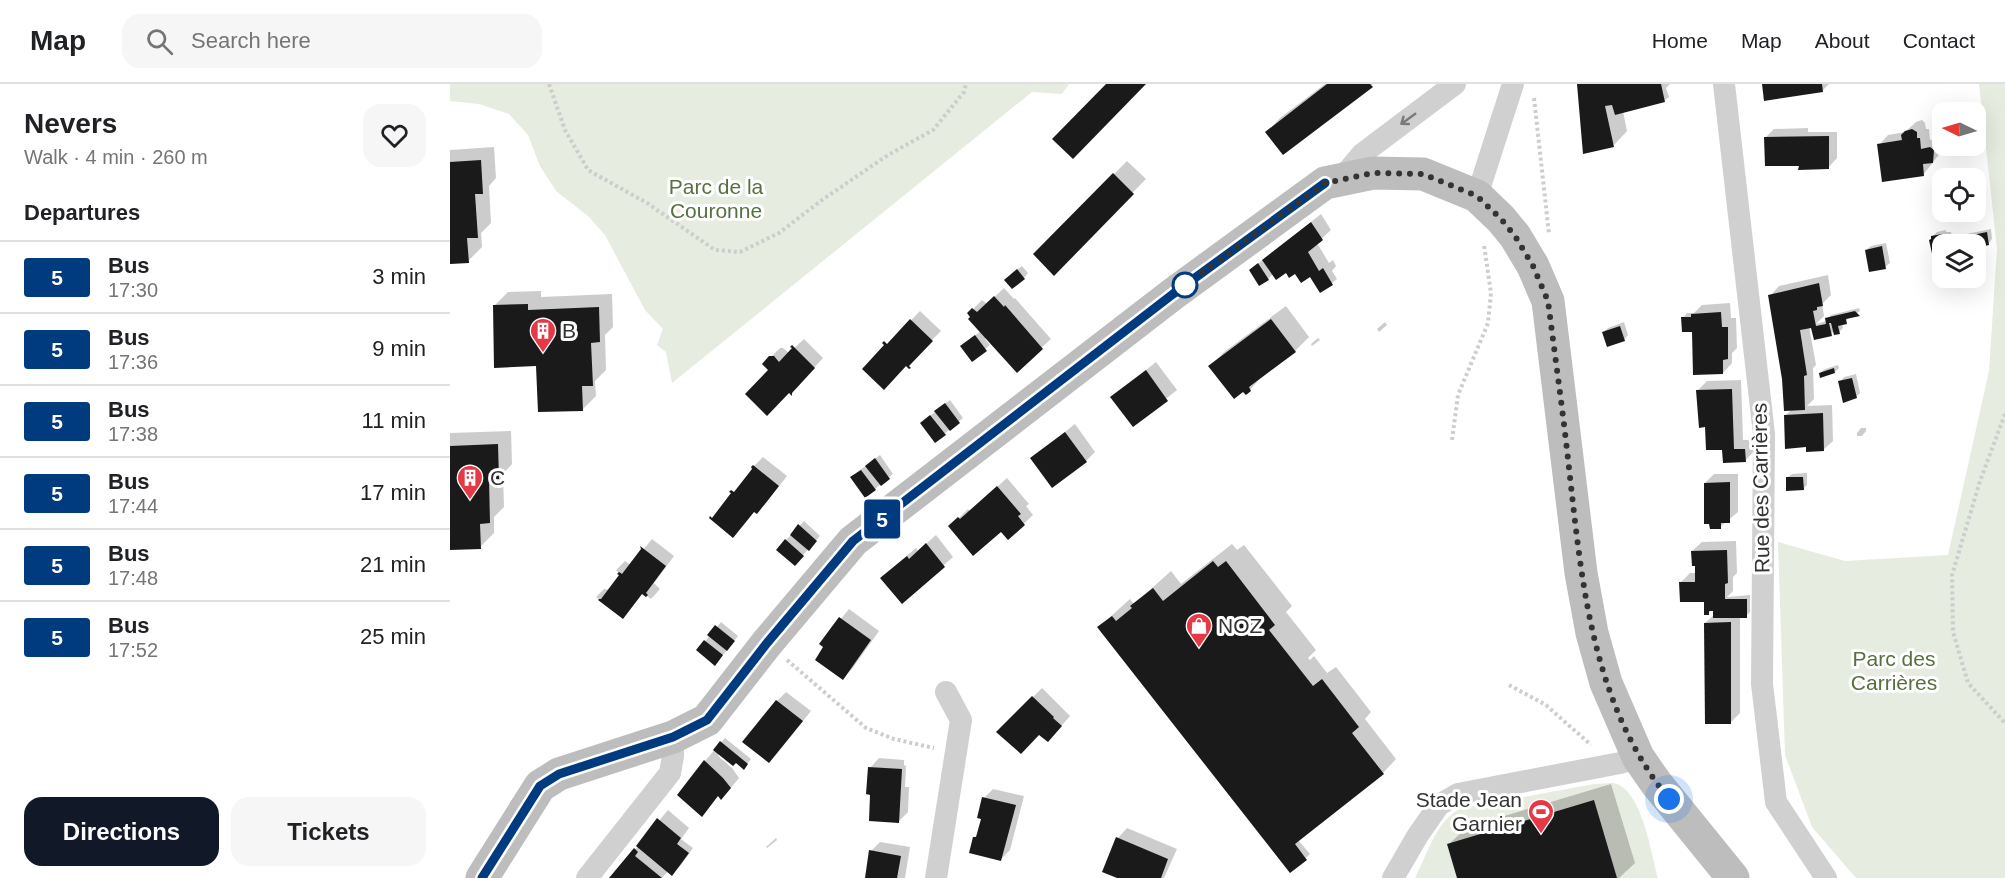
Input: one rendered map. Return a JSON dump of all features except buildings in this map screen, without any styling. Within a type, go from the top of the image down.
[{"type":"main road","points":[[482,878],[540,786],[559,774],[673,737],[707,720],[767,643],[853,541],[1173,294],[1333,181],[1373,173],[1423,174],[1477,196],[1515,236],[1533,266],[1548,301],[1581,573],[1592,633],[1606,682],[1638,757],[1656,783],[1733,878]]},
{"type":"street","points":[[1333,181],[1362,154],[1455,84]]},
{"type":"street","points":[[1477,196],[1513,84]]},
{"type":"street","name":"Rue des Carrières","points":[[1724,84],[1764,434],[1762,684],[1776,802],[1826,878]]},
{"type":"street","points":[[936,878],[961,720],[946,692]]},
{"type":"street","points":[[587,878],[670,773],[674,756],[673,737]]},
{"type":"street","points":[[1393,878],[1439,804],[1458,794],[1605,766],[1638,757]]},
{"type":"path","points":[[549,84],[565,130],[588,170],[647,203],[715,250],[740,252],[779,233],[869,168],[933,129],[964,92],[966,84]]},
{"type":"path","points":[[1534,97],[1549,235]]},
{"type":"path","points":[[1452,440],[1458,395],[1488,323],[1491,293],[1483,235]]},
{"type":"path","points":[[2005,414],[1980,481],[1952,575],[1953,632],[1968,683],[2005,723]]},
{"type":"path","points":[[767,643],[866,728],[894,739],[956,753]]},
{"type":"path","points":[[1509,685],[1546,705],[1590,743],[1605,766]]},
{"type":"green space","name":"Parc de la Couronne","points":[[450,84],[1069,84],[1062,94],[1032,92],[672,383],[666,352],[657,345],[663,329],[645,310],[605,235],[588,216],[556,191],[540,166],[528,135],[509,114],[479,104],[450,101]]},
{"type":"green space","name":"Parc des Carrières","points":[[1979,84],[2005,84],[2005,878],[1856,878],[1812,827],[1785,755],[1778,542],[1845,561],[1948,555],[1989,371],[1997,249],[1986,148],[1986,102],[1981,102]]},
{"type":"green space","name":"Stade Jean Garnier","points":[[1613,783],[1623,787],[1638,809],[1644,823],[1658,878],[1415,878],[1438,831],[1459,809],[1594,784]]},
{"type":"bus line","name":"5","points":[[482,878],[540,786],[559,774],[673,737],[707,720],[767,643],[853,541],[1173,294],[1325,183]]},
{"type":"place","name":"B","points":[[543,354]]},
{"type":"place","name":"C","points":[[470,501]]},
{"type":"place","name":"NOZ","points":[[1199,649]]},
{"type":"place","name":"Stade Jean Garnier","points":[[1541,835]]},
{"type":"route","points":[[1185,285],[1325,183],[1373,173],[1423,174],[1477,196],[1501,219],[1515,236],[1533,266],[1548,301],[1581,573],[1592,633],[1606,682],[1638,757],[1669,799]]}]
